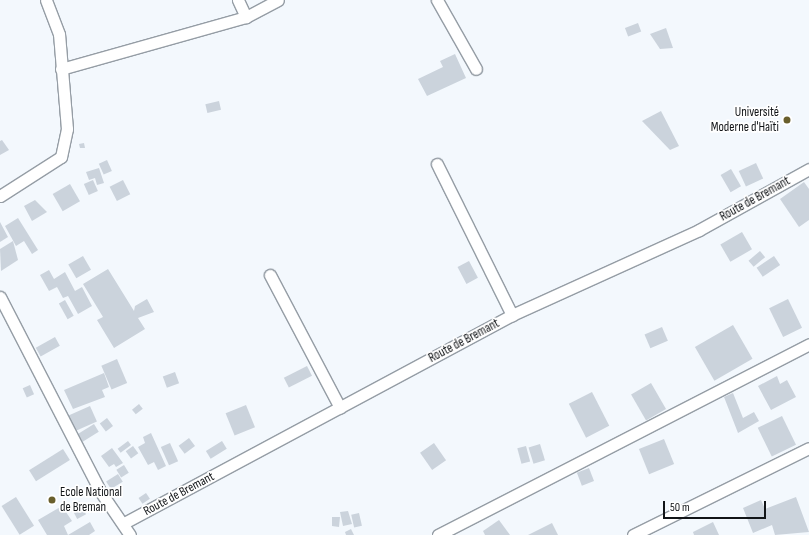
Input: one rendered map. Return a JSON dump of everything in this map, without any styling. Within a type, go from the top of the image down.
[{"type":"street","points":[[0,196],[61,157],[67,130],[59,34],[46,0]]},
{"type":"street","points":[[238,0],[246,17]]},
{"type":"street","points":[[61,69],[246,17],[278,0]]},
{"type":"street","points":[[437,0],[476,69]]},
{"type":"street","points":[[437,164],[512,315]]},
{"type":"street","name":"Route de Bremant","points":[[124,524],[512,315],[699,230],[809,169]]},
{"type":"street","points":[[270,275],[340,408]]},
{"type":"street","points":[[0,297],[100,491],[124,524],[130,535]]},
{"type":"street","points":[[438,535],[809,344]]},
{"type":"street","points":[[633,535],[809,448]]},
{"type":"building","points":[[638,23],[641,31],[628,36],[625,28]]},
{"type":"building","points":[[666,28],[673,48],[660,49],[650,34]]},
{"type":"building","points":[[455,54],[466,78],[427,96],[418,79],[443,67],[440,61]]},
{"type":"building","points":[[219,101],[221,110],[207,113],[205,104]]},
{"type":"building","points":[[661,111],[679,146],[670,150],[642,121]]},
{"type":"building","points":[[2,140],[9,150],[0,155],[0,141]]},
{"type":"building","points":[[84,143],[85,148],[80,148],[79,144]]},
{"type":"building","points":[[107,160],[112,171],[104,175],[99,164]]},
{"type":"building","points":[[756,163],[763,178],[746,186],[739,171]]},
{"type":"building","points":[[99,168],[104,183],[97,185],[95,178],[89,180],[86,172]]},
{"type":"building","points":[[731,169],[741,186],[731,192],[721,175]]},
{"type":"building","points":[[93,180],[98,191],[89,195],[84,184]]},
{"type":"building","points":[[123,180],[130,194],[117,201],[110,187]]},
{"type":"building","points":[[804,182],[809,189],[809,220],[799,227],[780,199]]},
{"type":"building","points":[[70,184],[80,201],[63,211],[53,194]]},
{"type":"building","points":[[35,200],[47,212],[32,221],[24,206]]},
{"type":"building","points":[[18,218],[38,250],[32,254],[24,241],[16,246],[5,226]]},
{"type":"building","points":[[0,222],[8,237],[0,242]]},
{"type":"building","points":[[742,232],[752,249],[730,262],[720,244]]},
{"type":"building","points":[[13,241],[18,260],[1,271],[0,249]]},
{"type":"building","points":[[760,251],[765,257],[754,267],[749,261]]},
{"type":"building","points":[[83,256],[91,270],[76,278],[68,264]]},
{"type":"building","points":[[774,256],[780,265],[763,277],[757,268]]},
{"type":"building","points":[[469,261],[478,278],[466,284],[458,267]]},
{"type":"building","points":[[108,269],[134,311],[135,306],[147,299],[154,312],[138,318],[145,329],[114,348],[97,320],[103,317],[83,284]]},
{"type":"building","points":[[49,270],[54,279],[65,272],[75,291],[82,287],[92,306],[78,314],[68,296],[63,298],[57,287],[49,291],[40,275]]},
{"type":"building","points":[[788,299],[802,328],[783,337],[769,308]]},
{"type":"building","points":[[65,300],[74,316],[68,319],[59,303]]},
{"type":"building","points":[[733,325],[752,359],[714,381],[695,347]]},
{"type":"building","points":[[662,327],[668,341],[650,348],[645,334]]},
{"type":"building","points":[[55,337],[60,346],[41,356],[36,348]]},
{"type":"building","points":[[117,359],[127,383],[112,390],[101,366]]},
{"type":"building","points":[[307,366],[312,376],[289,388],[284,378]]},
{"type":"building","points":[[175,372],[179,383],[167,388],[163,376]]},
{"type":"building","points":[[104,373],[109,387],[102,390],[105,397],[73,409],[64,390]]},
{"type":"building","points":[[777,376],[780,384],[787,380],[796,397],[771,410],[758,386]]},
{"type":"building","points":[[651,383],[666,409],[646,420],[631,395]]},
{"type":"building","points":[[30,385],[34,394],[27,397],[23,388]]},
{"type":"building","points":[[592,392],[609,426],[586,438],[569,404]]},
{"type":"building","points":[[733,393],[743,418],[754,412],[759,421],[738,433],[724,397]]},
{"type":"building","points":[[139,404],[143,409],[136,414],[132,410]]},
{"type":"building","points":[[246,405],[255,427],[235,435],[226,413]]},
{"type":"building","points":[[90,406],[97,422],[73,432],[66,417]]},
{"type":"building","points":[[782,416],[796,445],[772,457],[758,428]]},
{"type":"building","points":[[107,418],[113,426],[106,431],[100,423]]},
{"type":"building","points":[[94,424],[99,432],[83,442],[78,434]]},
{"type":"building","points":[[151,433],[166,466],[158,470],[154,462],[148,465],[138,447],[145,443],[143,437]]},
{"type":"building","points":[[189,438],[195,446],[185,454],[179,446]]},
{"type":"building","points":[[664,439],[674,464],[649,474],[639,449]]},
{"type":"building","points":[[128,441],[131,445],[121,453],[118,449]]},
{"type":"building","points":[[222,441],[227,449],[211,459],[206,451]]},
{"type":"building","points":[[170,443],[178,461],[169,465],[161,447]]},
{"type":"building","points":[[434,443],[446,460],[432,470],[420,453]]},
{"type":"building","points":[[540,444],[545,460],[533,464],[529,448]]},
{"type":"building","points":[[133,446],[138,453],[131,459],[126,451]]},
{"type":"building","points":[[526,446],[530,461],[521,464],[517,448]]},
{"type":"building","points":[[112,448],[123,463],[116,467],[114,464],[109,467],[101,456]]},
{"type":"building","points":[[63,449],[70,460],[36,481],[29,470]]},
{"type":"building","points":[[124,465],[129,473],[121,477],[116,470]]},
{"type":"building","points":[[589,468],[594,481],[582,486],[577,473]]},
{"type":"building","points":[[118,474],[123,482],[111,489],[106,481]]},
{"type":"building","points":[[146,493],[150,499],[142,504],[139,498]]},
{"type":"building","points":[[16,497],[34,526],[20,535],[2,506]]},
{"type":"building","points":[[796,497],[809,532],[775,535],[772,525],[753,533],[743,508],[761,500],[765,509]]},
{"type":"building","points":[[79,501],[86,514],[77,519],[70,506]]},
{"type":"building","points":[[62,506],[72,521],[64,526],[68,535],[47,535],[38,520]]},
{"type":"building","points":[[348,511],[352,524],[343,526],[340,512]]},
{"type":"building","points":[[359,513],[362,526],[354,527],[351,515]]},
{"type":"building","points":[[332,517],[340,517],[339,527],[332,526]]},
{"type":"building","points":[[499,520],[510,535],[485,535],[483,531]]},
{"type":"building","points":[[90,522],[95,531],[89,535],[68,535]]},
{"type":"building","points":[[713,522],[719,535],[694,535],[693,532]]},
{"type":"building","points":[[552,523],[558,535],[528,535]]},
{"type":"building","points":[[351,529],[354,535],[346,535],[345,532]]},
{"type":"place","name":"Université Moderne d'Haïti","points":[[787,120]]},
{"type":"place","name":"Ecole National de Breman","points":[[52,500]]}]
